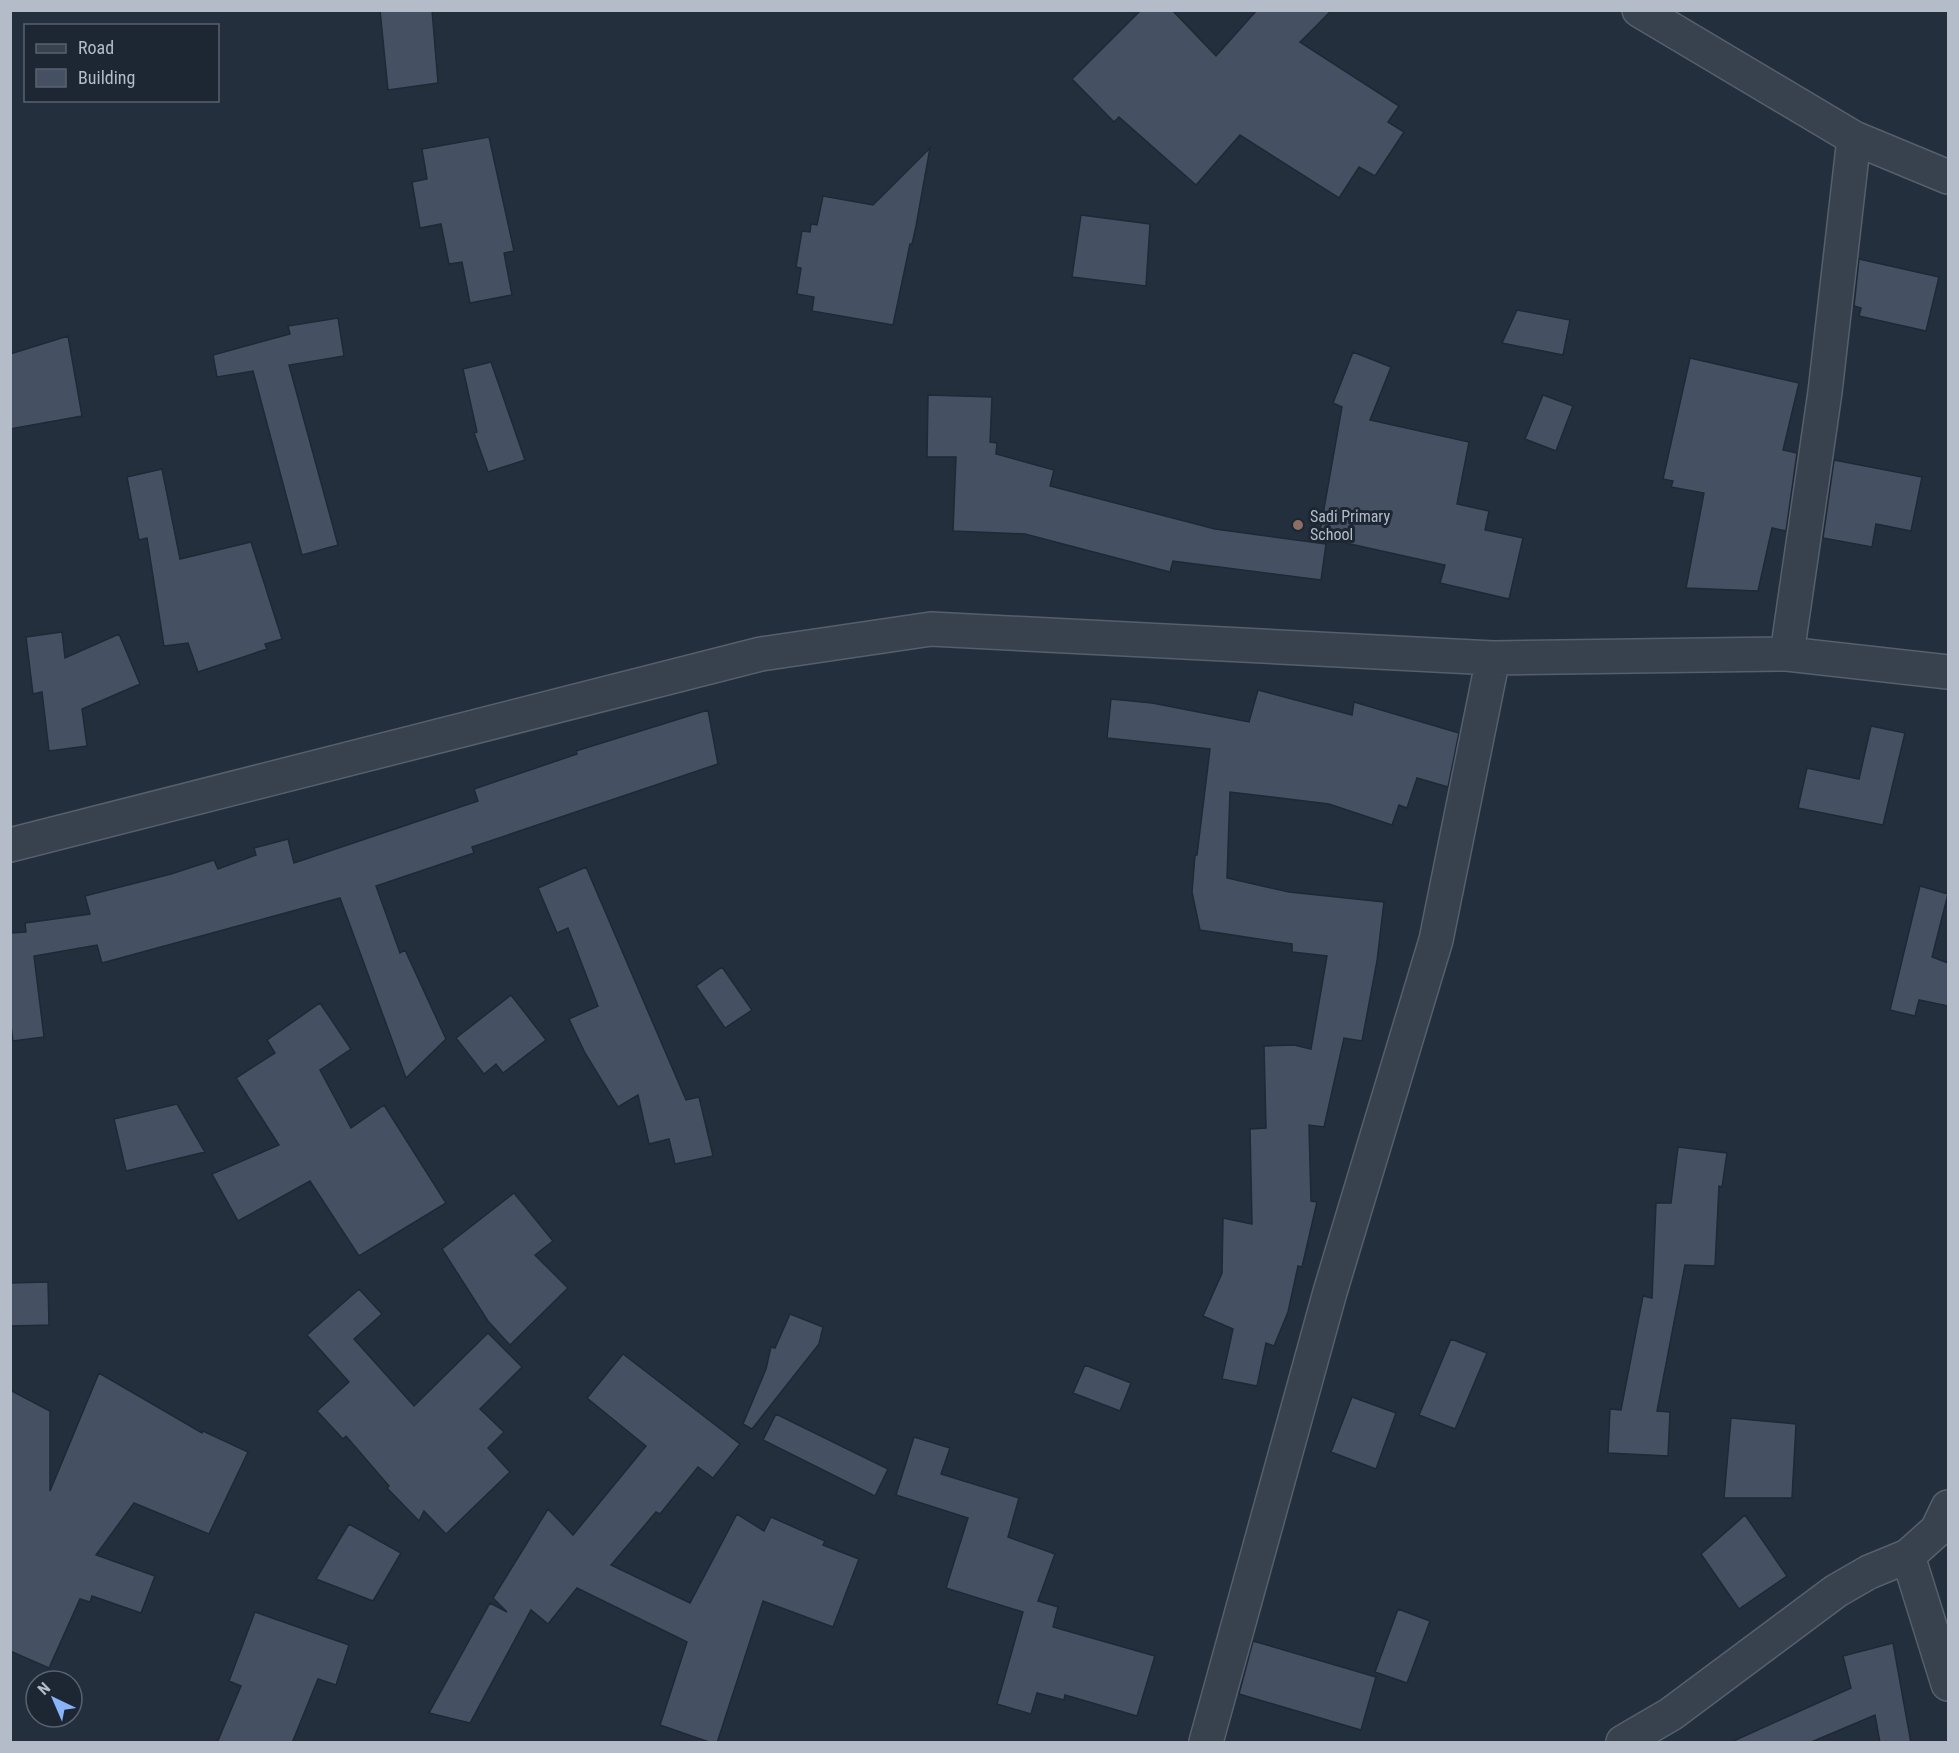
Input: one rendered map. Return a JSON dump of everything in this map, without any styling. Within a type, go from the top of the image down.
[{"type":"street","points":[[1639,10],[1854,138],[1948,177]]},
{"type":"street","points":[[1788,654],[1825,392],[1854,138]]},
{"type":"street","points":[[10,845],[761,654],[931,629],[1493,658],[1788,654],[1948,672]]},
{"type":"street","points":[[1206,1743],[1330,1292],[1436,940],[1493,658]]},
{"type":"street","points":[[1623,1743],[1671,1714],[1836,1591],[1869,1572],[1908,1556],[1937,1530],[1948,1507]]},
{"type":"street","points":[[1908,1556],[1948,1684]]},
{"type":"building","points":[[380,10],[432,10],[438,83],[388,90]]},
{"type":"building","points":[[1141,10],[1172,10],[1216,56],[1257,10],[1332,10],[1300,42],[1399,106],[1388,122],[1404,132],[1375,176],[1359,167],[1339,198],[1240,135],[1196,185],[1119,117],[1114,122],[1072,79]]},
{"type":"building","points":[[489,137],[514,251],[504,253],[512,295],[470,303],[462,262],[449,264],[441,224],[420,228],[412,182],[427,179],[422,149]]},
{"type":"building","points":[[930,148],[916,226],[893,325],[812,311],[814,297],[797,294],[801,268],[796,267],[802,231],[810,232],[811,224],[817,225],[823,196],[873,205]]},
{"type":"building","points":[[1081,215],[1150,224],[1146,286],[1072,277]]},
{"type":"building","points":[[1859,259],[1939,277],[1926,331],[1859,316],[1861,308],[1854,306]]},
{"type":"building","points":[[1517,310],[1570,320],[1563,355],[1502,343]]},
{"type":"building","points":[[338,318],[344,356],[289,365],[338,545],[302,555],[253,371],[217,377],[213,355],[290,334],[288,326]]},
{"type":"building","points":[[68,336],[82,416],[10,429],[10,354]]},
{"type":"building","points":[[1353,352],[1391,367],[1370,420],[1469,442],[1457,504],[1489,511],[1485,530],[1523,538],[1509,599],[1440,583],[1445,565],[1319,537],[1342,407],[1333,403]]},
{"type":"building","points":[[1690,358],[1799,383],[1783,450],[1797,453],[1786,531],[1772,528],[1758,591],[1686,588],[1704,493],[1671,487],[1673,481],[1663,479]]},
{"type":"building","points":[[491,362],[525,460],[488,472],[474,433],[477,432],[463,369]]},
{"type":"building","points":[[928,395],[992,397],[990,442],[997,443],[996,454],[1054,470],[1050,486],[1215,529],[1326,544],[1321,580],[1173,561],[1170,572],[1025,534],[953,531],[956,457],[927,457]]},
{"type":"building","points":[[1543,395],[1573,406],[1556,451],[1525,439]]},
{"type":"building","points":[[1834,460],[1922,477],[1911,531],[1876,524],[1872,547],[1823,538]]},
{"type":"building","points":[[162,469],[180,559],[251,542],[282,639],[265,644],[267,649],[198,672],[188,643],[164,646],[147,538],[139,540],[127,477]]},
{"type":"building","points":[[62,632],[65,658],[119,634],[140,684],[82,709],[87,746],[49,751],[42,692],[33,694],[26,637]]},
{"type":"building","points":[[1258,690],[1352,715],[1354,702],[1459,733],[1448,787],[1417,778],[1407,808],[1399,805],[1392,825],[1329,804],[1230,792],[1227,878],[1289,892],[1384,902],[1377,961],[1362,1041],[1344,1038],[1324,1127],[1309,1125],[1311,1201],[1317,1202],[1302,1267],[1298,1266],[1288,1312],[1274,1346],[1266,1343],[1257,1386],[1222,1379],[1233,1329],[1203,1316],[1222,1273],[1223,1218],[1252,1224],[1250,1129],[1266,1128],[1264,1046],[1294,1045],[1311,1049],[1327,956],[1292,952],[1292,944],[1200,930],[1192,892],[1210,749],[1107,738],[1111,699],[1152,703],[1249,722]]},
{"type":"building","points":[[708,710],[718,764],[472,847],[474,853],[376,886],[400,953],[405,950],[446,1039],[406,1078],[340,898],[102,963],[97,945],[34,956],[44,1037],[13,1041],[10,1018],[10,933],[26,932],[25,923],[90,914],[85,896],[171,874],[214,860],[218,869],[256,855],[254,848],[288,839],[294,863],[478,801],[474,789],[577,754],[576,751]]},
{"type":"building","points":[[1871,726],[1905,733],[1883,825],[1798,808],[1807,768],[1859,779]]},
{"type":"building","points":[[586,867],[686,1100],[699,1097],[713,1156],[675,1164],[669,1139],[649,1144],[638,1095],[618,1107],[585,1053],[569,1019],[598,1006],[568,928],[557,933],[538,888]]},
{"type":"building","points":[[1920,886],[1948,894],[1932,957],[1948,963],[1948,1006],[1919,1000],[1915,1016],[1890,1010]]},
{"type":"building","points":[[722,967],[752,1010],[725,1028],[696,986]]},
{"type":"building","points":[[511,995],[546,1040],[503,1073],[496,1064],[484,1074],[456,1038]]},
{"type":"building","points":[[320,1003],[351,1049],[320,1070],[351,1128],[384,1105],[446,1203],[359,1256],[310,1181],[238,1221],[212,1174],[279,1145],[236,1078],[275,1053],[267,1040]]},
{"type":"building","points":[[177,1104],[205,1152],[126,1171],[114,1119]]},
{"type":"building","points":[[1678,1147],[1727,1153],[1722,1187],[1719,1186],[1715,1266],[1685,1265],[1657,1411],[1670,1412],[1668,1456],[1608,1453],[1610,1409],[1621,1410],[1643,1296],[1652,1298],[1656,1203],[1671,1203]]},
{"type":"building","points":[[514,1193],[553,1241],[535,1255],[568,1288],[510,1345],[488,1321],[442,1249]]},
{"type":"building","points":[[48,1282],[49,1325],[10,1326],[10,1283]]},
{"type":"building","points":[[359,1289],[382,1314],[354,1339],[414,1406],[488,1333],[522,1367],[480,1409],[504,1432],[488,1448],[510,1472],[446,1534],[424,1511],[419,1521],[387,1488],[389,1486],[346,1436],[343,1439],[317,1411],[349,1382],[307,1335]]},
{"type":"building","points":[[790,1314],[823,1327],[819,1344],[752,1429],[743,1424],[766,1369],[771,1347],[775,1348]]},
{"type":"building","points":[[1451,1339],[1487,1353],[1455,1429],[1419,1415]]},
{"type":"building","points":[[623,1354],[740,1444],[713,1478],[698,1467],[660,1514],[656,1512],[611,1565],[690,1603],[737,1514],[764,1531],[771,1517],[825,1541],[823,1545],[859,1559],[833,1627],[763,1601],[717,1743],[712,1743],[660,1725],[687,1642],[577,1588],[548,1624],[531,1610],[470,1723],[429,1713],[490,1603],[507,1612],[493,1598],[548,1509],[573,1535],[646,1446],[587,1398]]},
{"type":"building","points":[[1085,1365],[1131,1383],[1120,1411],[1073,1393]]},
{"type":"building","points":[[99,1373],[202,1433],[203,1431],[248,1452],[209,1534],[134,1503],[96,1555],[155,1576],[141,1613],[92,1596],[90,1602],[80,1599],[49,1668],[10,1651],[10,1390],[50,1411],[50,1491]]},
{"type":"building","points":[[1352,1397],[1396,1413],[1376,1469],[1331,1452]]},
{"type":"building","points":[[776,1414],[888,1469],[875,1496],[763,1440]]},
{"type":"building","points":[[1731,1418],[1796,1424],[1792,1498],[1724,1498]]},
{"type":"building","points":[[914,1437],[950,1448],[941,1474],[1019,1498],[1008,1537],[1055,1554],[1038,1601],[1058,1607],[1053,1627],[1155,1656],[1137,1716],[1065,1695],[1064,1700],[1037,1693],[1031,1714],[997,1704],[1023,1612],[946,1588],[968,1518],[896,1495]]},
{"type":"building","points":[[1745,1515],[1787,1576],[1739,1609],[1701,1554]]},
{"type":"building","points":[[349,1524],[401,1553],[373,1601],[316,1579]]},
{"type":"building","points":[[1398,1609],[1430,1621],[1407,1683],[1375,1672]]},
{"type":"building","points":[[255,1612],[349,1645],[336,1685],[318,1679],[292,1743],[217,1743],[241,1686],[229,1681]]},
{"type":"building","points":[[1253,1641],[1376,1677],[1361,1730],[1239,1694]]},
{"type":"building","points":[[1893,1643],[1911,1743],[1880,1743],[1875,1715],[1809,1743],[1729,1743],[1851,1688],[1843,1656]]},
{"type":"place","name":"Sadi Primary School","points":[[1298,525]]}]
